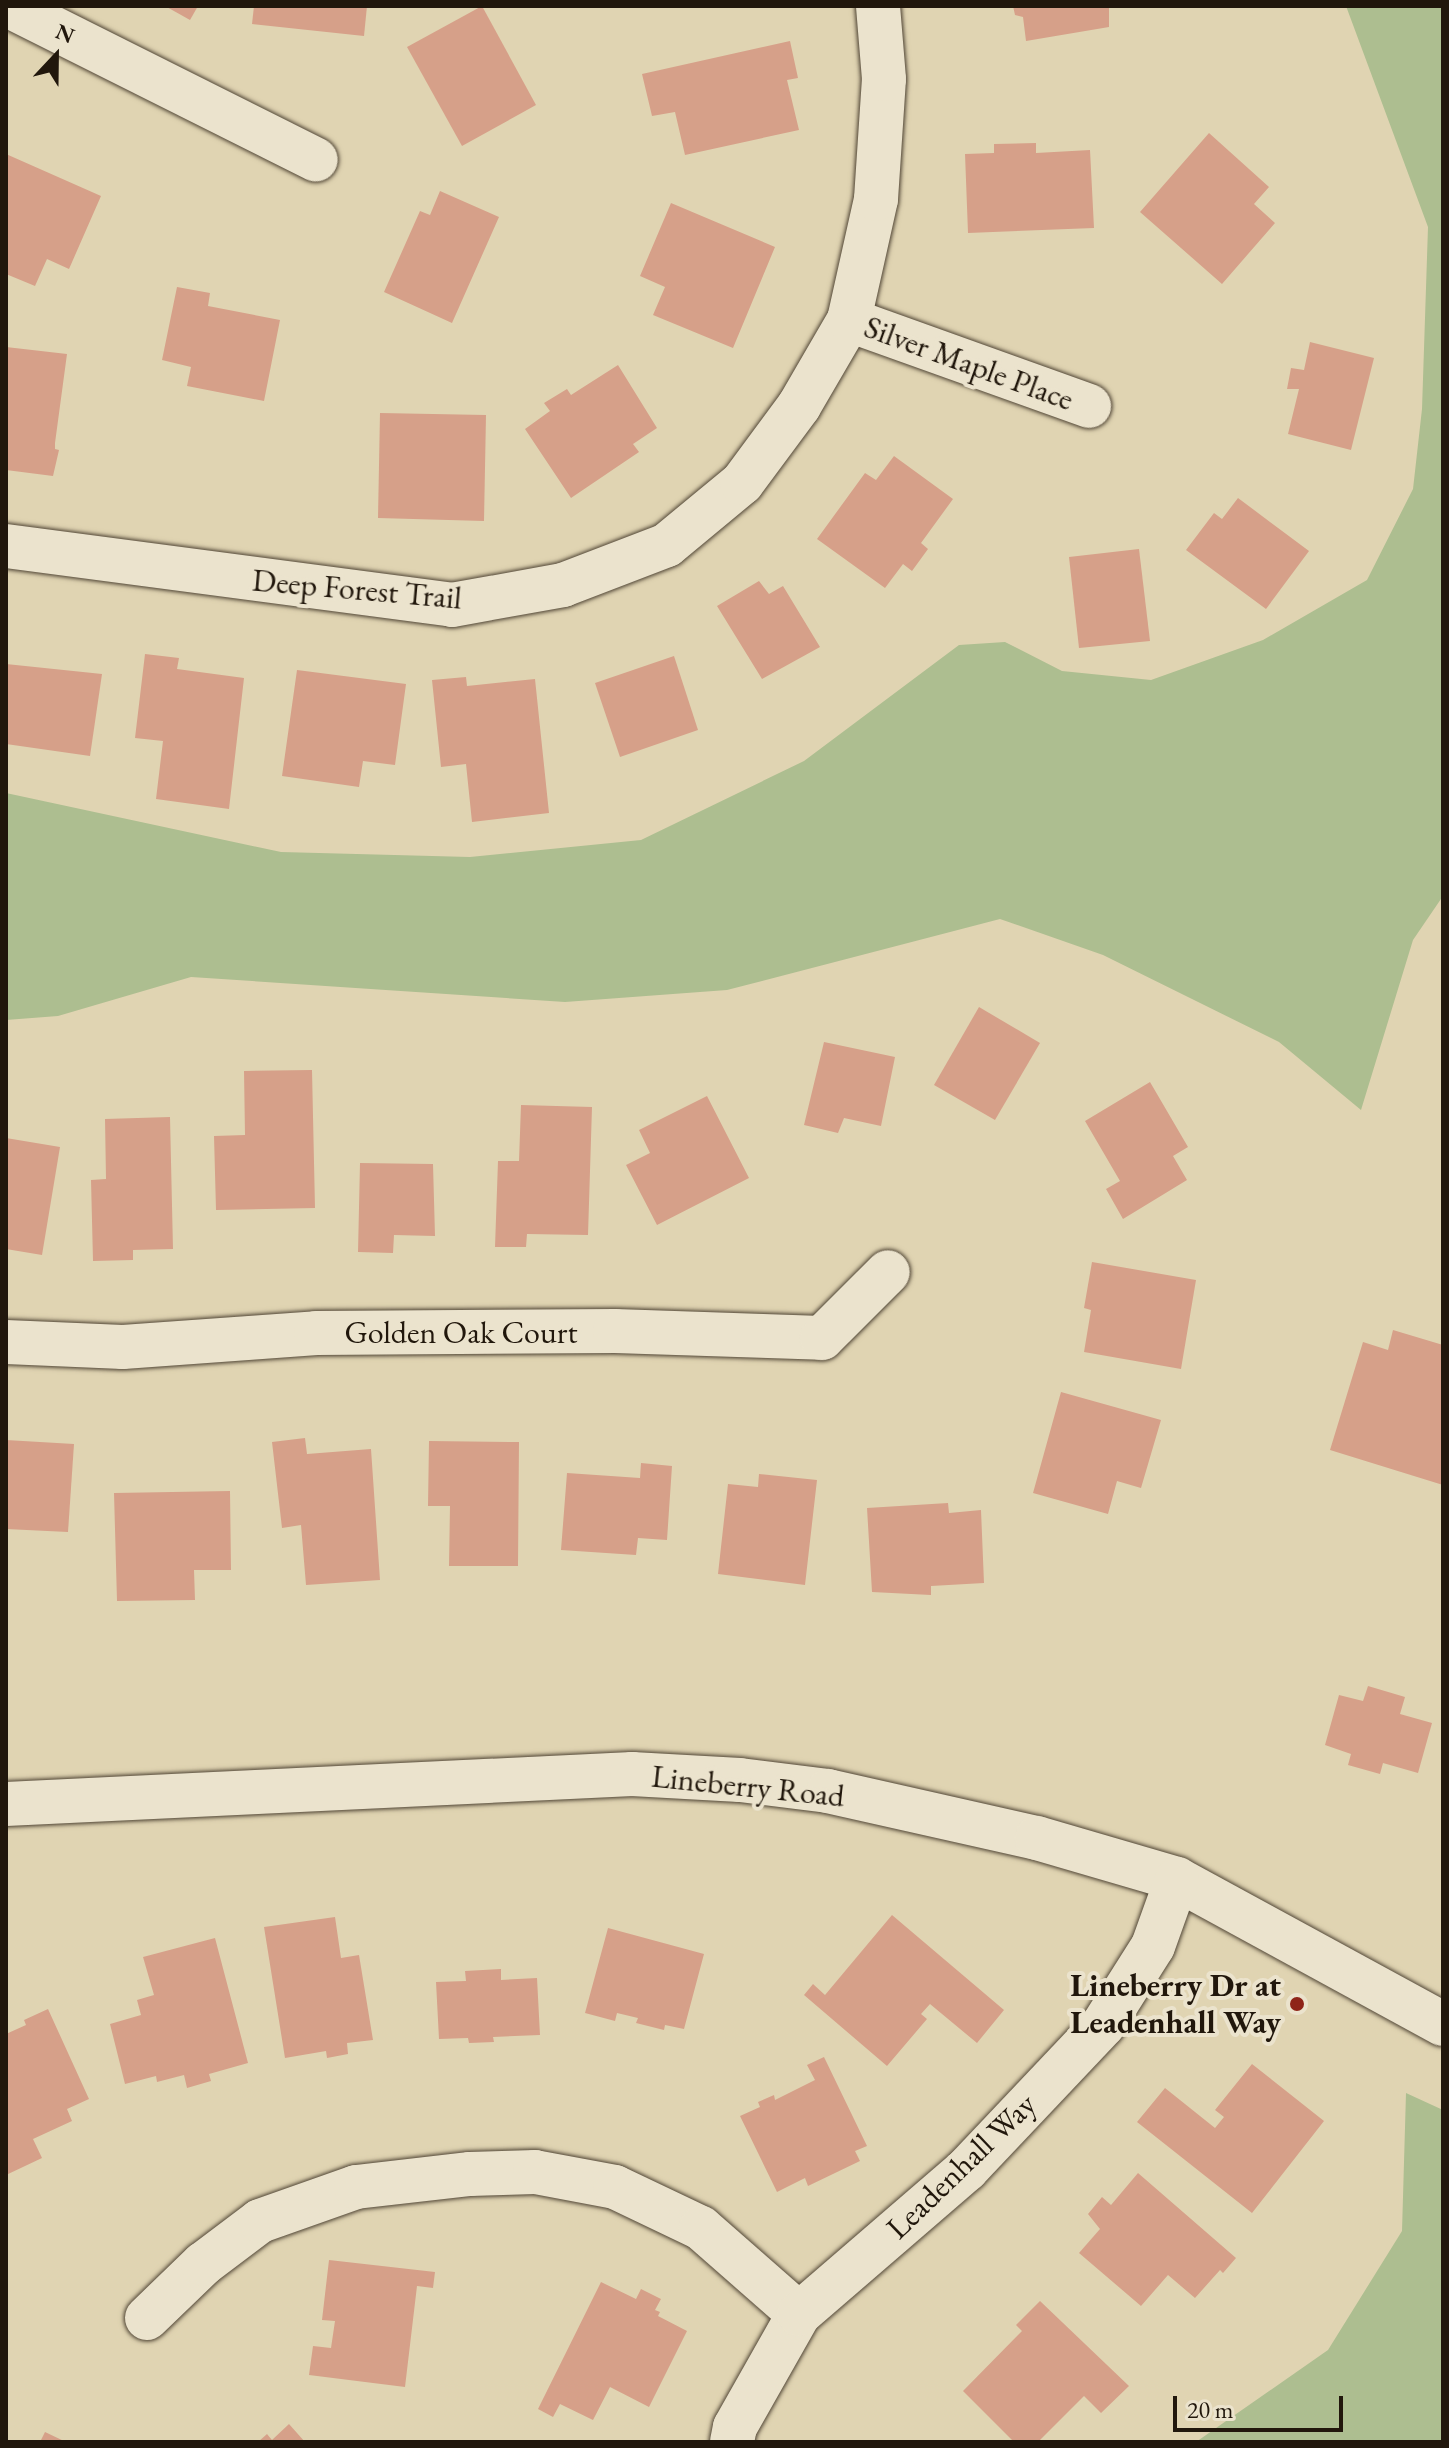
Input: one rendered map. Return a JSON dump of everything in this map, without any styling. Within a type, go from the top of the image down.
[{"type":"street","points":[[9,6],[316,160]]},
{"type":"street","name":"Deep Forest Trail","points":[[6,546],[452,605],[563,585],[667,545],[742,483],[799,406],[849,320],[876,199],[884,79],[878,6]]},
{"type":"street","name":"Silver Maple Place","points":[[849,320],[1089,406]]},
{"type":"street","name":"Golden Oak Court","points":[[6,1342],[123,1347],[316,1333],[600,1331],[822,1338],[888,1272]]},
{"type":"street","name":"Lineberry Road","points":[[6,1804],[632,1774],[740,1780],[828,1791],[1037,1838],[1177,1879],[1443,2024]]},
{"type":"street","name":"Leadenhall Way","points":[[732,2442],[735,2427],[799,2314],[967,2169],[1103,2025],[1153,1946],[1177,1879]]},
{"type":"street","points":[[147,2318],[203,2264],[260,2221],[356,2187],[470,2174],[535,2172],[615,2187],[701,2228],[799,2314]]},
{"type":"green space","points":[[1346,6],[1443,6],[1443,896],[1413,940],[1361,1110],[1279,1042],[1103,955],[1000,919],[727,990],[565,1002],[191,977],[58,1016],[6,1020],[6,793],[281,852],[470,857],[641,840],[804,761],[959,645],[1005,642],[1062,671],[1151,680],[1263,640],[1367,580],[1413,489],[1422,409],[1428,227]]},
{"type":"green space","points":[[1406,2093],[1443,2110],[1443,2442],[1196,2442],[1328,2350],[1402,2231]]},
{"type":"building","points":[[165,6],[198,6],[190,20]]},
{"type":"building","points":[[254,6],[367,6],[364,36],[252,24]]},
{"type":"building","points":[[482,6],[536,105],[462,146],[407,47]]},
{"type":"building","points":[[1013,6],[1109,6],[1109,27],[1026,41],[1023,17],[1015,15]]},
{"type":"building","points":[[790,41],[798,78],[787,80],[799,130],[685,155],[675,112],[652,116],[642,74]]},
{"type":"building","points":[[1209,133],[1269,187],[1254,204],[1275,223],[1222,284],[1140,212]]},
{"type":"building","points":[[1036,143],[1036,153],[1090,150],[1094,228],[968,233],[965,154],[994,153],[994,144]]},
{"type":"building","points":[[6,154],[101,196],[69,269],[47,259],[35,286],[6,274]]},
{"type":"building","points":[[440,191],[499,217],[452,323],[384,292],[420,211],[430,215]]},
{"type":"building","points":[[671,203],[775,247],[733,348],[653,315],[665,287],[640,276]]},
{"type":"building","points":[[177,287],[210,293],[208,306],[280,320],[264,401],[187,386],[191,367],[162,360]]},
{"type":"building","points":[[1310,342],[1374,358],[1351,450],[1288,434],[1299,389],[1287,389],[1291,368],[1304,370]]},
{"type":"building","points":[[6,347],[67,354],[55,443],[55,449],[59,450],[53,476],[6,470]]},
{"type":"building","points":[[618,365],[657,428],[633,444],[639,452],[571,498],[525,429],[550,411],[544,403],[567,389],[571,395]]},
{"type":"building","points":[[380,413],[486,415],[484,521],[378,518]]},
{"type":"building","points":[[894,456],[953,499],[921,543],[928,549],[912,571],[903,564],[885,588],[817,539],[865,473],[876,480]]},
{"type":"building","points":[[1238,498],[1309,551],[1266,609],[1186,550],[1214,513],[1222,519]]},
{"type":"building","points":[[1139,549],[1150,641],[1079,648],[1069,557]]},
{"type":"building","points":[[759,581],[769,594],[783,586],[820,647],[762,679],[717,606]]},
{"type":"building","points":[[145,654],[179,658],[177,669],[244,678],[229,809],[156,799],[163,741],[135,738]]},
{"type":"building","points":[[674,656],[698,730],[620,757],[595,683]]},
{"type":"building","points":[[6,664],[102,674],[90,756],[6,744]]},
{"type":"building","points":[[297,670],[406,684],[395,765],[363,761],[359,787],[282,776]]},
{"type":"building","points":[[466,677],[467,686],[535,679],[549,813],[472,822],[466,764],[441,767],[432,680]]},
{"type":"building","points":[[979,1007],[1040,1043],[995,1120],[934,1085]]},
{"type":"building","points":[[824,1042],[895,1057],[881,1126],[844,1118],[838,1133],[804,1125]]},
{"type":"building","points":[[312,1070],[315,1208],[216,1210],[214,1136],[245,1135],[244,1071]]},
{"type":"building","points":[[1150,1082],[1188,1147],[1173,1156],[1187,1180],[1123,1219],[1106,1189],[1120,1181],[1085,1121]]},
{"type":"building","points":[[707,1096],[749,1178],[657,1225],[626,1165],[650,1153],[639,1130]]},
{"type":"building","points":[[521,1105],[592,1107],[588,1235],[527,1234],[526,1247],[495,1247],[498,1161],[519,1161]]},
{"type":"building","points":[[170,1117],[173,1249],[133,1250],[133,1260],[93,1261],[91,1180],[106,1179],[105,1119]]},
{"type":"building","points":[[6,1138],[60,1147],[42,1255],[6,1249]]},
{"type":"building","points":[[360,1163],[433,1164],[435,1236],[394,1235],[393,1253],[358,1252]]},
{"type":"building","points":[[1092,1262],[1196,1280],[1181,1369],[1084,1352],[1091,1310],[1084,1308]]},
{"type":"building","points":[[1393,1330],[1443,1345],[1443,1485],[1330,1450],[1363,1342],[1388,1350]]},
{"type":"building","points":[[1061,1392],[1161,1420],[1141,1488],[1117,1481],[1108,1514],[1033,1493]]},
{"type":"building","points":[[305,1438],[307,1454],[371,1449],[380,1580],[306,1585],[301,1525],[282,1528],[272,1442]]},
{"type":"building","points":[[6,1440],[74,1444],[68,1532],[6,1529]]},
{"type":"building","points":[[429,1441],[519,1442],[518,1566],[449,1566],[450,1506],[428,1506]]},
{"type":"building","points":[[641,1463],[672,1466],[667,1540],[638,1538],[636,1555],[561,1550],[567,1473],[640,1478]]},
{"type":"building","points":[[759,1474],[817,1480],[805,1585],[718,1574],[728,1484],[758,1487]]},
{"type":"building","points":[[230,1491],[231,1570],[194,1570],[195,1600],[117,1601],[114,1493]]},
{"type":"building","points":[[948,1503],[949,1513],[981,1510],[984,1583],[931,1586],[931,1595],[872,1592],[867,1508]]},
{"type":"building","points":[[1368,1686],[1405,1697],[1400,1714],[1432,1723],[1418,1773],[1383,1763],[1380,1774],[1348,1765],[1351,1754],[1325,1745],[1339,1695],[1363,1701]]},
{"type":"building","points":[[892,1915],[1004,2010],[977,2043],[930,2004],[921,2014],[927,2019],[887,2066],[804,1995],[813,1984],[825,1995]]},
{"type":"building","points":[[335,1917],[341,1958],[359,1955],[373,2040],[347,2043],[348,2054],[327,2058],[326,2051],[285,2058],[264,1927]]},
{"type":"building","points":[[608,1928],[704,1954],[684,2029],[665,2025],[664,2030],[636,2023],[638,2018],[617,2013],[615,2021],[585,2013]]},
{"type":"building","points":[[215,1938],[248,2063],[209,2074],[211,2081],[187,2088],[184,2075],[157,2082],[156,2076],[125,2084],[110,2024],[141,2015],[137,2000],[154,1995],[143,1957]]},
{"type":"building","points":[[501,1969],[501,1980],[537,1978],[540,2035],[493,2037],[494,2042],[469,2043],[468,2038],[439,2039],[436,1982],[466,1981],[465,1971]]},
{"type":"building","points":[[48,2009],[89,2099],[67,2109],[72,2121],[33,2139],[42,2158],[6,2175],[6,2034],[26,2025],[24,2020]]},
{"type":"building","points":[[824,2057],[867,2146],[855,2151],[860,2161],[808,2186],[805,2178],[777,2192],[740,2116],[760,2107],[758,2102],[774,2095],[775,2100],[815,2080],[807,2065]]},
{"type":"building","points":[[1252,2064],[1324,2121],[1252,2213],[1137,2122],[1165,2088],[1215,2128],[1224,2117],[1215,2110]]},
{"type":"building","points":[[1138,2173],[1236,2258],[1223,2273],[1220,2270],[1195,2298],[1168,2275],[1141,2306],[1079,2253],[1100,2229],[1088,2214],[1102,2197],[1111,2205]]},
{"type":"building","points":[[329,2260],[435,2272],[433,2288],[417,2286],[405,2387],[309,2375],[313,2346],[331,2348],[335,2321],[322,2320]]},
{"type":"building","points":[[601,2282],[636,2299],[641,2289],[661,2299],[655,2310],[660,2312],[658,2316],[687,2331],[649,2407],[610,2387],[593,2420],[560,2404],[553,2417],[538,2409]]},
{"type":"building","points":[[1040,2301],[1129,2386],[1101,2413],[1084,2396],[1038,2442],[1014,2442],[963,2391],[1022,2331],[1016,2325]]},
{"type":"building","points":[[289,2424],[305,2442],[258,2442],[267,2434],[272,2440]]},
{"type":"building","points":[[45,2432],[66,2442],[40,2442]]},
{"type":"place","name":"Lineberry Dr at Leadenhall Way","points":[[1297,2004]]}]
